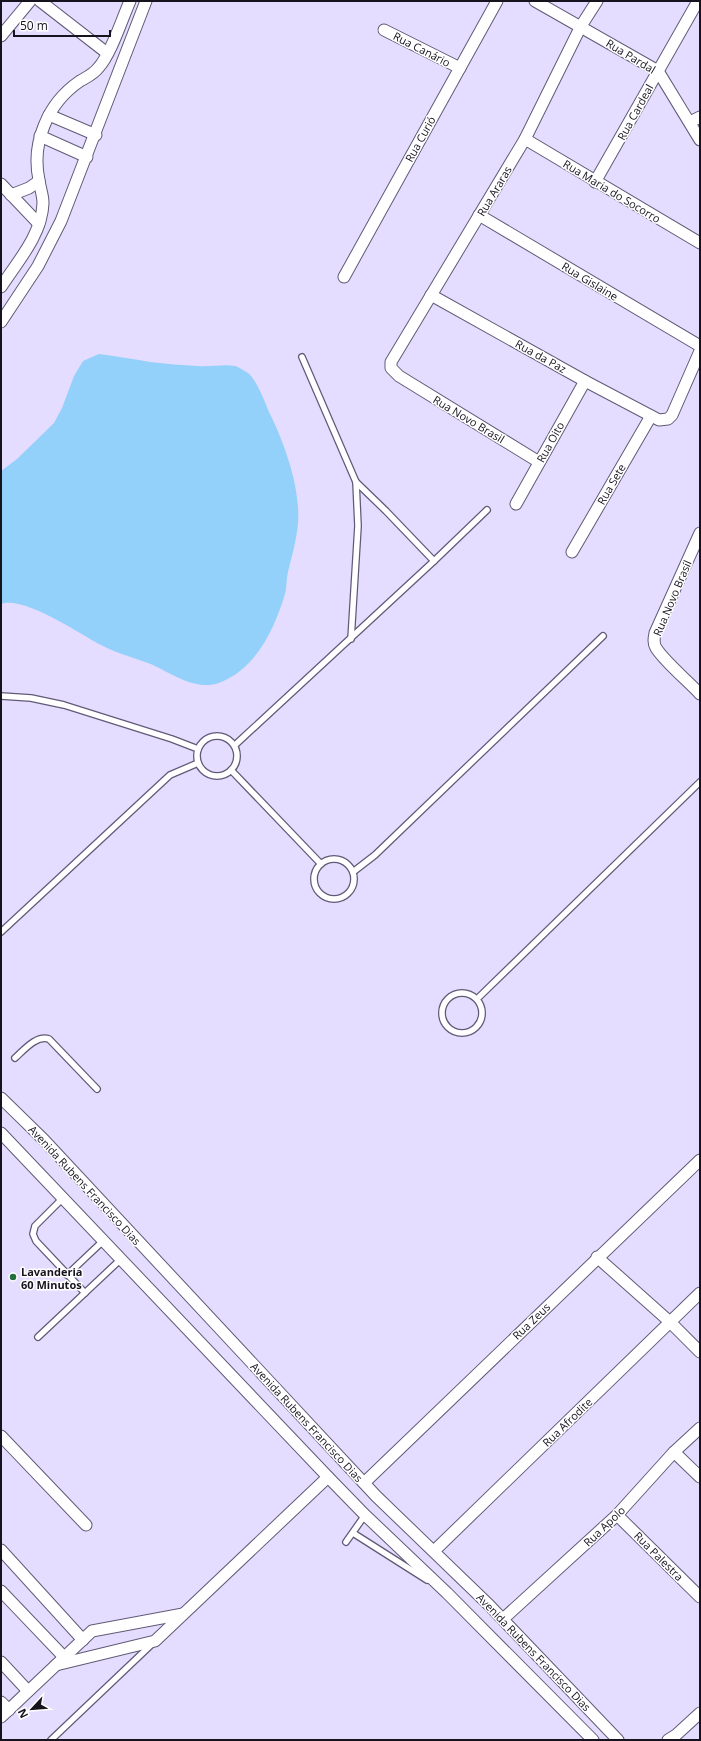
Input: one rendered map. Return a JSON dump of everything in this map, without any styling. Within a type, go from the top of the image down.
[{"type":"street","points":[[1,36],[30,1]]},
{"type":"street","points":[[40,1],[107,53]]},
{"type":"street","points":[[1,287],[35,234],[39,224],[43,203],[37,158],[40,136],[49,115],[55,105],[71,88],[96,72],[104,61],[130,1]]},
{"type":"street","points":[[1,322],[38,266],[62,221],[146,1]]},
{"type":"street","name":"Rua Curió","points":[[344,277],[497,1]]},
{"type":"street","name":"Rua Pardal","points":[[535,1],[658,71],[700,140]]},
{"type":"street","name":"Rua Araras","points":[[399,376],[391,368],[391,362],[525,139],[581,26],[597,1]]},
{"type":"street","name":"Rua Cardeal","points":[[596,182],[698,1]]},
{"type":"street","name":"Rua Canário","points":[[384,30],[460,68]]},
{"type":"street","points":[[49,115],[96,135]]},
{"type":"street","points":[[690,122],[700,117]]},
{"type":"street","points":[[40,136],[87,157]]},
{"type":"street","name":"Rua Maria do Socorro","points":[[525,139],[700,243]]},
{"type":"street","points":[[11,195],[29,188],[39,181]]},
{"type":"street","points":[[1,184],[39,224]]},
{"type":"street","name":"Rua Gislaine","points":[[479,215],[700,346]]},
{"type":"street","name":"Rua da Paz","points":[[432,295],[585,381],[651,416]]},
{"type":"street","points":[[651,416],[664,421],[672,415],[700,350]]},
{"type":"street","name":"Rua Novo Brasil","points":[[399,376],[539,462]]},
{"type":"street","name":"Rua Oito","points":[[516,504],[585,381]]},
{"type":"street","name":"Rua Sete","points":[[572,552],[651,416]]},
{"type":"street","name":"Rua Novo Brasíl","points":[[700,535],[654,633],[653,641],[655,647],[662,655],[700,694]]},
{"type":"street","name":"Avenida Rubens Francisco Dias","points":[[1,1098],[49,1146],[376,1496],[503,1619],[618,1740]]},
{"type":"street","name":"Avenida Rubens Francisco Dias","points":[[1,1133],[365,1515],[447,1593],[593,1740]]},
{"type":"street","name":"Rua Zeus","points":[[364,1483],[597,1257],[700,1160]]},
{"type":"street","points":[[597,1257],[670,1322],[700,1352]]},
{"type":"street","name":"Rua Afrodite","points":[[434,1552],[700,1294]]},
{"type":"street","name":"Rua Apolo","points":[[503,1619],[617,1515],[674,1452],[700,1428]]},
{"type":"street","points":[[1,1436],[86,1525]]},
{"type":"street","points":[[674,1452],[700,1478]]},
{"type":"street","points":[[60,1661],[155,1640],[328,1477]]},
{"type":"street","name":"Rua Palestra","points":[[617,1515],[700,1597]]},
{"type":"street","points":[[1,1550],[83,1640]]},
{"type":"street","points":[[1,1591],[60,1661]]},
{"type":"street","points":[[4,1709],[28,1691],[92,1631],[183,1614]]},
{"type":"street","points":[[1,1662],[28,1691]]},
{"type":"street","points":[[668,1740],[676,1735],[700,1713]]},
{"type":"lane","points":[[302,357],[356,482],[358,526],[351,639]]},
{"type":"lane","points":[[356,482],[386,510],[434,561]]},
{"type":"lane","points":[[235,746],[487,510]]},
{"type":"lane","points":[[353,872],[375,855],[603,636]]},
{"type":"lane","points":[[1,696],[31,698],[64,705],[198,748]]},
{"type":"lane","points":[[219,735],[231,740],[235,746],[237,759],[231,770],[225,774],[217,776],[209,774],[203,770],[198,763],[198,748],[206,738],[219,735]]},
{"type":"lane","points":[[1,932],[170,775],[198,763]]},
{"type":"lane","points":[[231,770],[321,864]]},
{"type":"lane","points":[[477,999],[700,782]]},
{"type":"lane","points":[[339,859],[345,862],[353,872],[354,884],[348,894],[336,899],[330,899],[319,892],[316,886],[315,874],[321,864],[326,860],[339,859]]},
{"type":"lane","points":[[460,993],[466,993],[477,999],[480,1005],[482,1017],[476,1028],[470,1031],[458,1032],[447,1026],[442,1015],[445,1002],[449,998],[460,993]]},
{"type":"lane","points":[[15,1058],[34,1041],[41,1038],[49,1039],[97,1089]]},
{"type":"lane","points":[[63,1198],[35,1226],[33,1234],[36,1241],[85,1293]]},
{"type":"lane","points":[[67,1275],[103,1241]]},
{"type":"lane","points":[[38,1336],[121,1259]]},
{"type":"lane","points":[[346,1542],[365,1515]]},
{"type":"lane","points":[[353,1533],[447,1593]]},
{"type":"lane","points":[[51,1740],[155,1640]]},
{"type":"water","points":[[99,354],[150,362],[202,366],[231,365],[238,367],[248,373],[257,385],[284,446],[295,483],[298,507],[297,532],[287,575],[285,594],[281,608],[262,647],[243,668],[232,677],[219,683],[202,685],[184,680],[153,665],[107,648],[37,610],[11,603],[1,604],[1,471],[17,459],[54,423],[62,408],[74,376],[83,361]]},
{"type":"place","name":"Lavanderia 60 Minutos","points":[[13,1277]]}]
